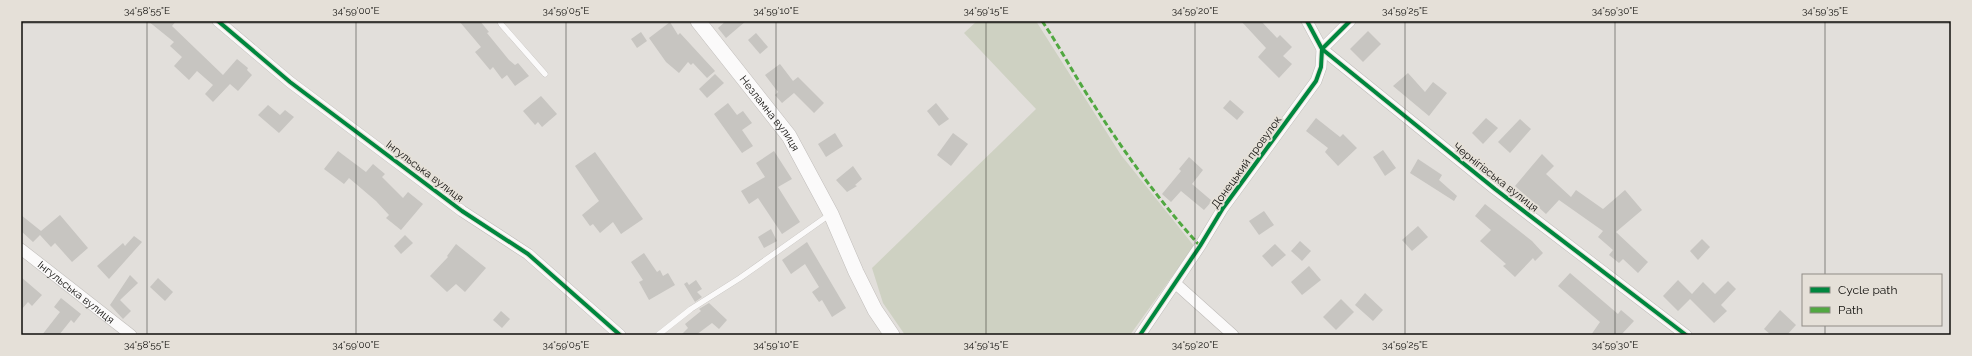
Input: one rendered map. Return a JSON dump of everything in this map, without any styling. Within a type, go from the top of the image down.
[{"type":"street","name":"Інгульська вулиця","points":[[218,21],[290,82],[462,212],[528,254],[620,335]]},
{"type":"street","name":"Незламна вулиця","points":[[698,21],[790,136],[831,214],[859,279],[875,310],[892,335]]},
{"type":"street","name":"Чернігівська вулиця","points":[[1307,21],[1322,49],[1495,189],[1686,335]]},
{"type":"street","points":[[1322,49],[1350,21]]},
{"type":"street","name":"Донецький провулок","points":[[1140,335],[1223,208],[1316,80],[1321,67],[1322,49]]},
{"type":"street","name":"Інгульська вулиця","points":[[21,249],[130,335]]},
{"type":"street","points":[[1175,283],[1233,335]]},
{"type":"lane","points":[[500,21],[545,74]]},
{"type":"lane","points":[[658,335],[691,310],[740,278],[831,214]]},
{"type":"shaded area","points":[[977,21],[1036,21],[1121,155],[1194,246],[1130,335],[905,335],[883,303],[872,268],[1036,109],[964,33]]},
{"type":"building","points":[[148,21],[176,21],[172,26],[223,75],[237,59],[248,68],[247,70],[252,75],[238,91],[230,84],[213,102],[205,94],[213,85],[197,71],[189,80],[174,66],[182,57],[170,46],[174,42]]},
{"type":"building","points":[[459,21],[480,21],[489,32],[487,33],[509,60],[515,65],[518,63],[529,76],[515,86],[507,75],[502,79],[493,67],[490,70],[475,52],[481,47]]},
{"type":"building","points":[[726,21],[746,21],[726,38],[718,28]]},
{"type":"building","points":[[1241,21],[1261,21],[1277,38],[1280,35],[1292,47],[1283,56],[1292,64],[1279,78],[1258,57],[1266,48]]},
{"type":"building","points":[[670,22],[678,35],[680,33],[715,71],[707,78],[693,63],[691,65],[688,62],[679,73],[666,62],[649,38]]},
{"type":"building","points":[[1368,31],[1381,44],[1363,62],[1350,49]]},
{"type":"building","points":[[641,32],[647,41],[637,48],[631,39]]},
{"type":"building","points":[[756,33],[768,47],[760,54],[748,40]]},
{"type":"building","points":[[780,64],[793,81],[798,77],[824,103],[814,113],[794,93],[782,103],[775,95],[778,92],[765,75]]},
{"type":"building","points":[[1408,73],[1425,92],[1433,82],[1447,93],[1429,116],[1393,86]]},
{"type":"building","points":[[715,74],[724,83],[707,98],[699,89]]},
{"type":"building","points":[[541,96],[557,114],[542,127],[538,122],[535,125],[523,111]]},
{"type":"building","points":[[1230,100],[1244,112],[1237,120],[1223,108]]},
{"type":"building","points":[[728,103],[737,115],[743,111],[752,123],[742,130],[753,146],[742,153],[714,114]]},
{"type":"building","points":[[936,103],[949,119],[939,126],[927,111]]},
{"type":"building","points":[[268,105],[280,115],[285,110],[294,117],[279,133],[258,115]]},
{"type":"building","points":[[1316,118],[1340,137],[1343,134],[1357,148],[1338,166],[1325,152],[1328,148],[1306,131]]},
{"type":"building","points":[[1486,118],[1498,128],[1483,144],[1472,133]]},
{"type":"building","points":[[1520,119],[1531,129],[1510,153],[1498,142]]},
{"type":"building","points":[[835,133],[843,146],[826,157],[818,144]]},
{"type":"building","points":[[953,133],[968,144],[951,166],[937,155]]},
{"type":"building","points":[[1383,150],[1396,168],[1385,176],[1373,157]]},
{"type":"building","points":[[338,151],[366,172],[373,164],[385,174],[382,177],[403,198],[408,192],[423,204],[401,230],[386,218],[389,215],[376,201],[349,178],[344,184],[324,169]]},
{"type":"building","points":[[774,151],[792,179],[778,187],[800,222],[782,234],[758,198],[749,204],[741,191],[765,177],[756,163]]},
{"type":"building","points":[[595,152],[643,219],[621,234],[613,222],[600,233],[593,224],[590,226],[582,215],[599,201],[575,166]]},
{"type":"building","points":[[1542,154],[1554,166],[1546,174],[1571,197],[1576,190],[1603,209],[1625,190],[1642,210],[1616,232],[1648,262],[1638,273],[1623,259],[1619,263],[1609,255],[1613,250],[1598,237],[1603,231],[1559,200],[1546,214],[1515,186]]},
{"type":"building","points":[[1189,157],[1203,170],[1192,184],[1212,201],[1204,210],[1181,191],[1171,202],[1162,194],[1181,171],[1179,169]]},
{"type":"building","points":[[1418,159],[1442,175],[1439,180],[1457,196],[1454,201],[1410,173]]},
{"type":"building","points":[[853,166],[862,179],[855,185],[857,186],[847,192],[836,180]]},
{"type":"building","points":[[1485,204],[1532,241],[1543,253],[1535,261],[1533,258],[1515,277],[1503,266],[1506,264],[1480,241],[1491,230],[1475,216]]},
{"type":"building","points":[[1264,211],[1274,225],[1259,235],[1249,221]]},
{"type":"building","points":[[21,215],[41,231],[60,215],[88,248],[72,262],[55,243],[51,247],[40,235],[33,242],[21,231]]},
{"type":"building","points":[[1418,226],[1428,237],[1412,251],[1402,240]]},
{"type":"building","points":[[771,229],[777,241],[764,248],[758,237]]},
{"type":"building","points":[[405,235],[413,243],[401,254],[394,246]]},
{"type":"building","points":[[134,236],[142,242],[109,279],[97,266],[123,243],[125,246]]},
{"type":"building","points":[[1702,239],[1710,247],[1698,260],[1690,251]]},
{"type":"building","points":[[1300,241],[1311,251],[1302,261],[1291,251]]},
{"type":"building","points":[[807,242],[846,308],[832,317],[822,300],[819,302],[812,292],[819,287],[805,264],[791,274],[782,260]]},
{"type":"building","points":[[456,244],[486,268],[465,292],[456,284],[447,292],[430,276],[448,257],[447,256]]},
{"type":"building","points":[[1275,244],[1286,255],[1272,267],[1262,256]]},
{"type":"building","points":[[644,253],[657,272],[660,270],[663,276],[668,273],[675,285],[649,300],[639,282],[643,280],[631,262]]},
{"type":"building","points":[[1309,266],[1321,280],[1302,295],[1291,282]]},
{"type":"building","points":[[1570,273],[1618,314],[1621,310],[1634,321],[1621,335],[1591,335],[1600,322],[1558,286]]},
{"type":"building","points":[[130,275],[138,283],[120,300],[131,311],[123,319],[110,305]]},
{"type":"building","points":[[21,277],[42,295],[32,306],[28,302],[21,310]]},
{"type":"building","points":[[158,278],[173,292],[165,301],[150,287]]},
{"type":"building","points":[[696,280],[702,289],[697,292],[702,297],[695,302],[684,284],[687,282],[689,285]]},
{"type":"building","points":[[1678,280],[1692,294],[1703,282],[1715,294],[1728,281],[1736,289],[1721,305],[1727,311],[1714,323],[1690,299],[1678,311],[1663,296]]},
{"type":"building","points":[[1365,293],[1383,310],[1373,321],[1355,305]]},
{"type":"building","points":[[61,298],[81,314],[74,323],[71,320],[59,335],[42,335],[60,312],[54,307]]},
{"type":"building","points":[[1341,299],[1354,312],[1336,330],[1323,317]]},
{"type":"building","points":[[709,303],[727,320],[719,329],[712,323],[696,335],[681,335],[688,328],[685,324],[701,311],[699,309]]},
{"type":"building","points":[[1780,310],[1796,325],[1787,335],[1771,335],[1764,329]]},
{"type":"building","points":[[501,311],[510,319],[502,328],[493,320]]},
{"type":"marked path","points":[[1042,21],[1104,121],[1157,194],[1200,246]]},
{"type":"cycle path","points":[[218,21],[290,82],[462,211],[528,254],[620,335]]},
{"type":"cycle path","points":[[1307,21],[1322,49],[1495,189],[1686,335]]},
{"type":"cycle path","points":[[1140,335],[1200,246],[1223,208],[1316,81],[1321,67],[1322,49],[1350,21]]}]
